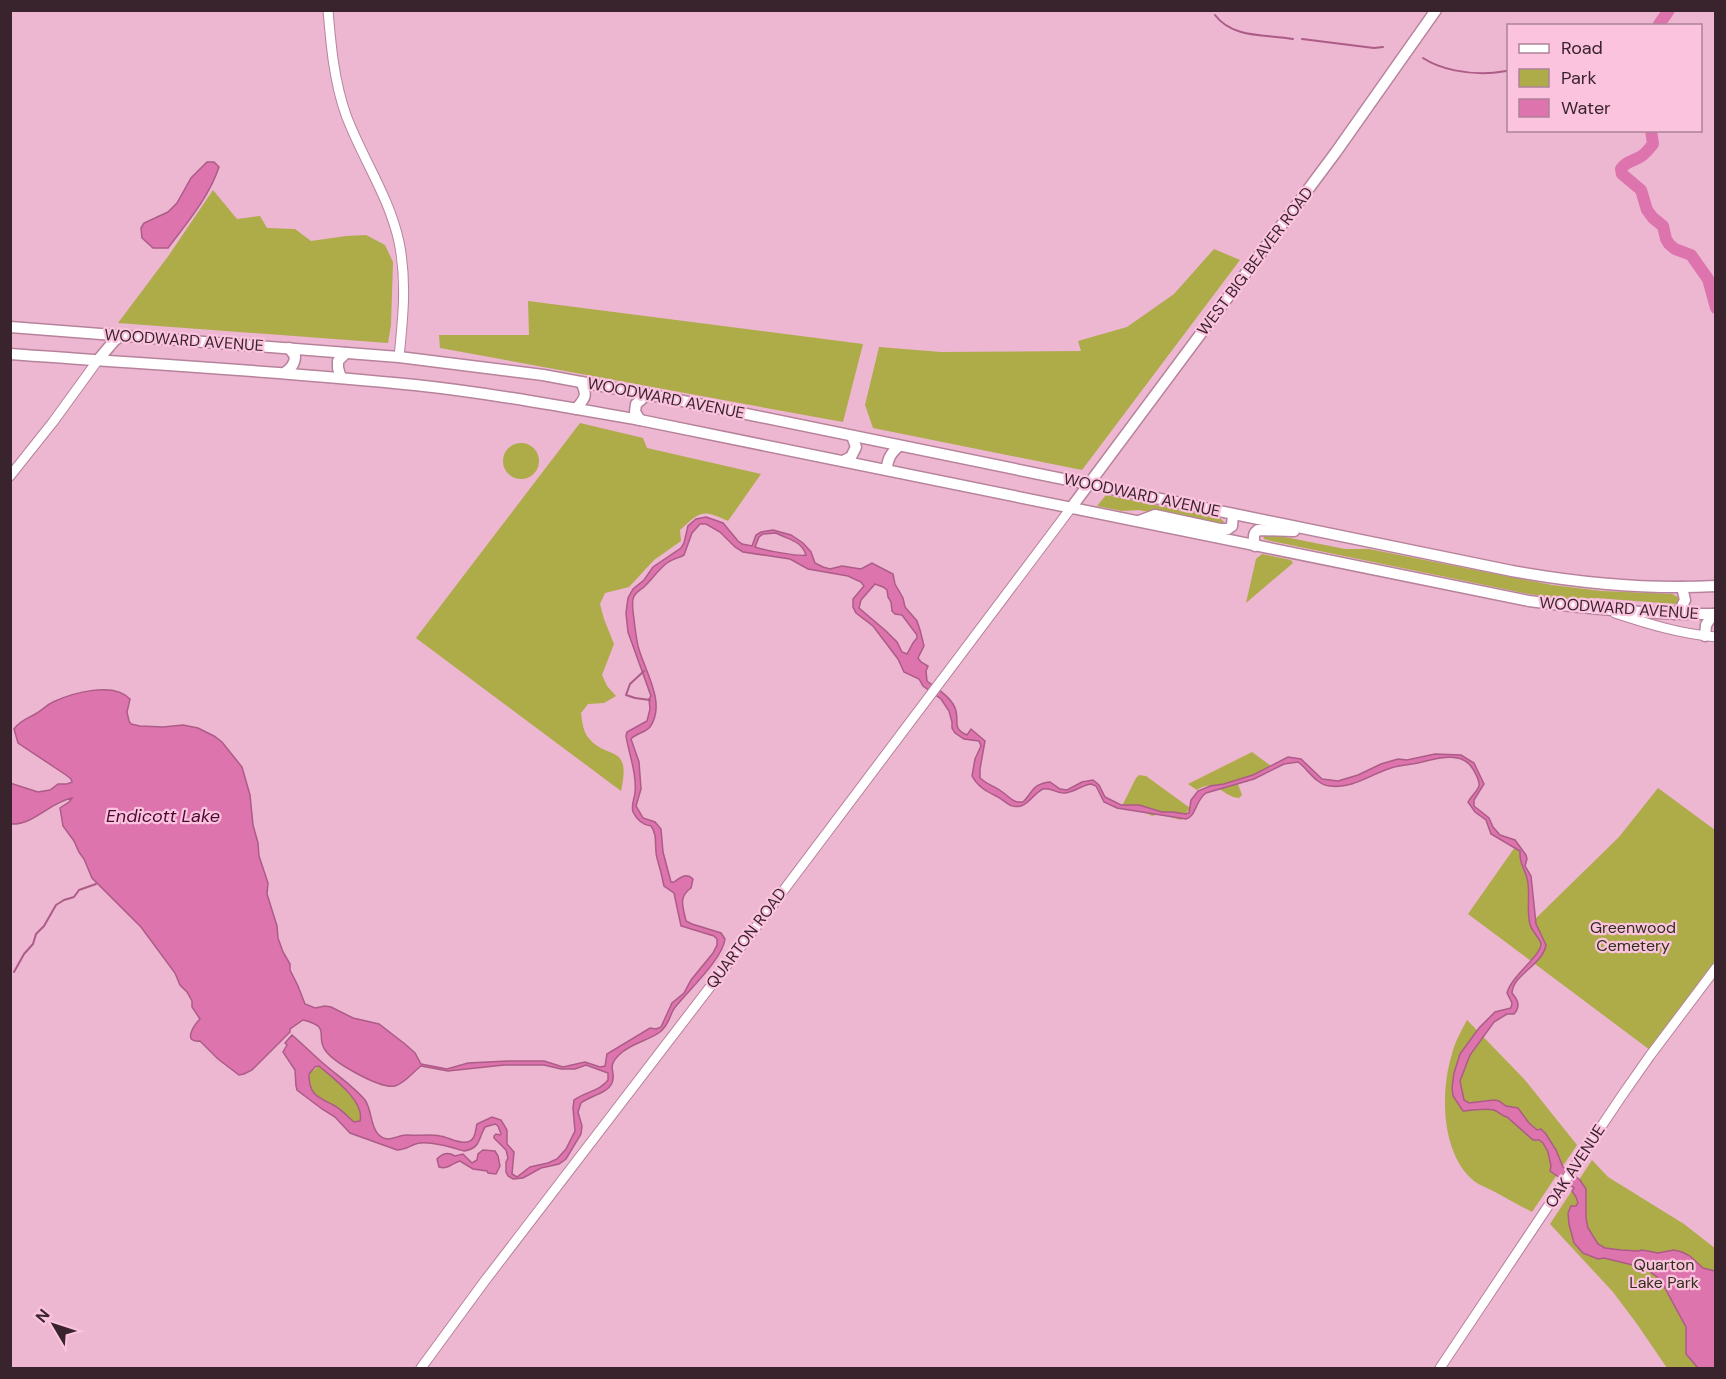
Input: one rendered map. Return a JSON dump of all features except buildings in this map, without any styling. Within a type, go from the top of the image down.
[{"type":"main road","name":"WEST BIG BEAVER ROAD","points":[[1071,508],[1342,144],[1436,10]]},
{"type":"main road","name":"WOODWARD AVENUE","points":[[10,327],[399,357],[492,368],[648,394],[1512,571],[1574,581],[1625,585],[1716,586]]},
{"type":"main road","points":[[98,360],[114,340],[122,335]]},
{"type":"main road","points":[[284,374],[295,360],[290,348]]},
{"type":"main road","points":[[341,378],[338,361],[346,353]]},
{"type":"main road","name":"WOODWARD AVENUE","points":[[10,354],[341,378],[476,393],[640,420],[1529,601],[1607,610],[1714,614]]},
{"type":"main road","points":[[576,409],[586,396],[586,390],[581,382]]},
{"type":"main road","points":[[640,420],[635,412],[636,404],[648,394]]},
{"type":"main road","points":[[843,461],[851,457],[856,447],[852,436]]},
{"type":"main road","points":[[887,470],[891,452],[899,446]]},
{"type":"main road","points":[[1139,522],[1155,515],[1228,529],[1232,526],[1233,514]]},
{"type":"main road","points":[[1255,546],[1254,533],[1262,529],[1281,532],[1312,530]]},
{"type":"main road","points":[[1674,614],[1685,600],[1682,587]]},
{"type":"main road","points":[[1710,636],[1706,625],[1714,614]]},
{"type":"street","points":[[328,10],[333,60],[346,114],[391,213],[399,244],[404,286],[399,357]]},
{"type":"street","points":[[10,476],[98,360]]},
{"type":"street","name":"QUARTON ROAD","points":[[421,1368],[1071,508]]},
{"type":"street","points":[[1607,610],[1666,628],[1710,636]]},
{"type":"street","name":"OAK AVENUE","points":[[1440,1368],[1648,1058],[1716,968]]},
{"type":"green space","points":[[213,190],[237,219],[260,216],[267,228],[295,229],[311,241],[366,235],[385,245],[393,262],[391,325],[388,343],[118,323],[169,255]]},
{"type":"green space","points":[[1214,249],[1240,260],[1082,470],[873,428],[865,405],[879,347],[941,352],[1081,351],[1078,341],[1127,327],[1174,294]]},
{"type":"green space","points":[[528,301],[863,344],[843,422],[440,348],[439,335],[529,335]]},
{"type":"green space","points":[[580,423],[643,438],[647,448],[761,474],[728,521],[707,514],[693,519],[680,530],[681,541],[654,560],[629,587],[605,593],[600,604],[614,644],[602,675],[607,686],[616,696],[604,703],[588,704],[581,713],[587,736],[594,744],[620,758],[623,765],[621,791],[416,638]]},
{"type":"green space","points":[[521,443],[534,448],[539,461],[534,474],[521,479],[508,474],[503,461],[508,448]]},
{"type":"green space","points":[[1106,495],[1220,518],[1224,522],[1223,525],[1218,525],[1139,510],[1122,511],[1097,506]]},
{"type":"green space","points":[[1265,533],[1345,549],[1369,549],[1552,585],[1602,591],[1672,594],[1680,598],[1675,604],[1596,598],[1573,600],[1529,594],[1271,541],[1264,539]]},
{"type":"green space","points":[[1262,554],[1291,560],[1293,563],[1246,603],[1256,559]]},
{"type":"green space","points":[[1252,752],[1271,766],[1238,784],[1242,795],[1239,798],[1215,787],[1204,787],[1197,790],[1188,784]]},
{"type":"green space","points":[[1139,775],[1146,776],[1190,808],[1181,820],[1159,814],[1152,816],[1130,805],[1122,806]]},
{"type":"green space","name":"Greenwood Cemetery","points":[[1658,788],[1715,830],[1715,961],[1650,1050],[1468,914],[1515,847],[1520,851],[1528,885],[1530,924],[1619,837]]},
{"type":"green space","points":[[1467,1020],[1525,1080],[1577,1145],[1532,1212],[1474,1181],[1463,1169],[1449,1139],[1445,1104],[1448,1069],[1460,1032]]},
{"type":"green space","points":[[319,1066],[353,1098],[358,1106],[360,1121],[354,1122],[340,1109],[323,1100],[312,1090],[310,1073]]},
{"type":"green space","name":"Quarton Lake Park","points":[[1592,1160],[1608,1177],[1684,1224],[1716,1249],[1715,1368],[1667,1368],[1613,1292],[1550,1224]]},
{"type":"water","points":[[207,162],[214,162],[219,167],[203,199],[168,248],[153,248],[142,238],[141,228],[144,223],[168,212],[177,203],[191,178]]},
{"type":"water","name":"Endicott Lake","points":[[706,517],[723,523],[738,541],[752,546],[756,535],[761,532],[773,530],[791,535],[811,552],[815,563],[830,569],[842,566],[861,569],[872,563],[893,574],[905,607],[917,621],[920,630],[924,646],[918,658],[928,666],[927,681],[952,702],[959,730],[967,735],[971,729],[985,741],[980,778],[1016,802],[1023,802],[1036,786],[1044,783],[1050,782],[1060,789],[1067,790],[1082,782],[1093,780],[1099,785],[1105,797],[1121,805],[1139,805],[1162,812],[1185,814],[1189,813],[1191,800],[1198,791],[1253,775],[1288,757],[1301,759],[1322,779],[1338,781],[1398,759],[1407,760],[1435,754],[1461,755],[1474,763],[1484,784],[1474,800],[1474,806],[1489,818],[1500,835],[1515,840],[1526,855],[1525,866],[1531,876],[1536,924],[1546,945],[1539,959],[1517,980],[1514,986],[1512,993],[1518,1003],[1514,1014],[1507,1014],[1494,1022],[1470,1055],[1460,1081],[1464,1100],[1469,1103],[1494,1100],[1506,1106],[1518,1108],[1529,1123],[1546,1134],[1563,1167],[1580,1180],[1586,1189],[1588,1228],[1598,1244],[1605,1248],[1658,1253],[1674,1250],[1690,1256],[1703,1268],[1715,1271],[1715,1368],[1698,1368],[1686,1354],[1686,1327],[1660,1279],[1645,1268],[1604,1258],[1598,1259],[1583,1253],[1574,1243],[1568,1213],[1571,1206],[1576,1206],[1578,1203],[1572,1191],[1574,1188],[1550,1171],[1548,1152],[1543,1143],[1533,1140],[1507,1117],[1494,1110],[1463,1111],[1453,1096],[1454,1073],[1460,1054],[1479,1028],[1495,1012],[1511,1008],[1512,1003],[1507,993],[1540,949],[1541,944],[1530,924],[1528,884],[1520,851],[1491,834],[1486,820],[1475,812],[1468,802],[1478,788],[1479,782],[1473,769],[1462,759],[1448,757],[1398,766],[1354,783],[1338,786],[1320,783],[1298,762],[1284,764],[1254,779],[1206,793],[1192,815],[1186,819],[1117,808],[1104,802],[1096,786],[1091,784],[1065,793],[1043,789],[1024,805],[1013,806],[982,788],[972,776],[975,759],[981,746],[979,741],[964,739],[955,733],[949,711],[941,699],[923,686],[919,679],[904,672],[898,659],[873,626],[856,613],[853,599],[864,586],[861,582],[848,576],[808,569],[790,559],[743,552],[720,532],[706,524],[700,524],[692,533],[684,555],[664,565],[633,598],[638,646],[653,686],[656,708],[655,718],[650,727],[631,739],[639,762],[641,789],[636,806],[643,818],[655,822],[661,829],[663,852],[671,882],[685,876],[693,879],[691,888],[683,899],[686,921],[721,933],[725,939],[723,947],[705,973],[674,1008],[664,1029],[620,1054],[612,1066],[613,1079],[610,1087],[581,1103],[578,1112],[582,1126],[581,1134],[566,1159],[559,1164],[541,1168],[523,1178],[513,1179],[506,1172],[508,1158],[506,1150],[494,1138],[496,1134],[501,1134],[495,1124],[485,1127],[476,1145],[464,1151],[425,1143],[397,1150],[350,1133],[335,1117],[297,1090],[295,1070],[283,1052],[287,1045],[285,1043],[292,1035],[357,1092],[367,1104],[375,1130],[386,1139],[404,1135],[432,1135],[467,1142],[474,1137],[477,1124],[492,1117],[501,1120],[507,1130],[507,1144],[514,1152],[512,1174],[517,1177],[530,1167],[557,1159],[566,1149],[575,1131],[574,1100],[605,1084],[608,1080],[608,1073],[586,1065],[575,1069],[561,1069],[544,1065],[504,1065],[448,1071],[421,1066],[402,1082],[395,1086],[388,1086],[358,1074],[338,1062],[322,1045],[320,1029],[303,1020],[290,1029],[290,1032],[252,1070],[239,1075],[200,1041],[192,1039],[191,1033],[200,1019],[192,1007],[192,1001],[187,992],[141,927],[92,878],[74,841],[63,826],[60,808],[72,798],[56,804],[27,821],[11,824],[10,783],[38,792],[50,790],[58,784],[72,782],[66,775],[18,743],[14,729],[16,726],[51,703],[81,692],[104,690],[123,694],[130,699],[127,712],[131,724],[163,727],[183,725],[198,728],[222,742],[242,767],[250,795],[259,856],[268,883],[267,894],[277,926],[278,938],[305,1004],[315,1008],[331,1007],[353,1018],[379,1024],[415,1053],[421,1064],[447,1069],[468,1063],[508,1061],[544,1061],[563,1067],[585,1062],[600,1067],[605,1066],[607,1054],[650,1028],[661,1027],[672,1003],[684,993],[717,945],[717,939],[714,936],[681,926],[674,893],[664,886],[653,830],[651,826],[640,822],[633,812],[635,779],[626,736],[627,732],[647,721],[651,696],[628,632],[626,613],[628,598],[653,567],[681,548],[688,526],[696,519]],"holes":[[[776,533],[798,543],[806,555],[755,547],[759,537],[763,534]],[[875,584],[887,590],[892,611],[902,615],[917,635],[907,654],[902,652],[897,642],[886,631],[859,608],[861,600]],[[319,1066],[347,1090],[358,1106],[360,1121],[354,1122],[340,1109],[316,1095],[309,1081],[309,1074]]]},
{"type":"water","points":[[483,1150],[495,1151],[498,1156],[500,1166],[496,1174],[473,1169],[460,1161],[447,1167],[439,1167],[437,1159],[443,1154],[455,1156],[463,1154],[472,1163],[477,1160],[478,1154]]},
{"type":"waterway","points":[[1659,24],[1669,10]]},
{"type":"waterway","points":[[1215,15],[1222,23],[1241,32],[1293,39]]},
{"type":"waterway","points":[[1302,39],[1374,48],[1383,47]]},
{"type":"waterway","points":[[1423,58],[1438,66],[1464,72],[1507,71]]},
{"type":"waterway","points":[[1651,132],[1653,144],[1642,156],[1625,164],[1621,169],[1622,174],[1641,190],[1647,210],[1663,226],[1669,244],[1691,255],[1708,279],[1716,308]]},
{"type":"waterway","points":[[644,671],[630,684],[626,695],[650,700]]},
{"type":"waterway","points":[[14,972],[56,905],[74,897],[79,890],[96,884]]}]
